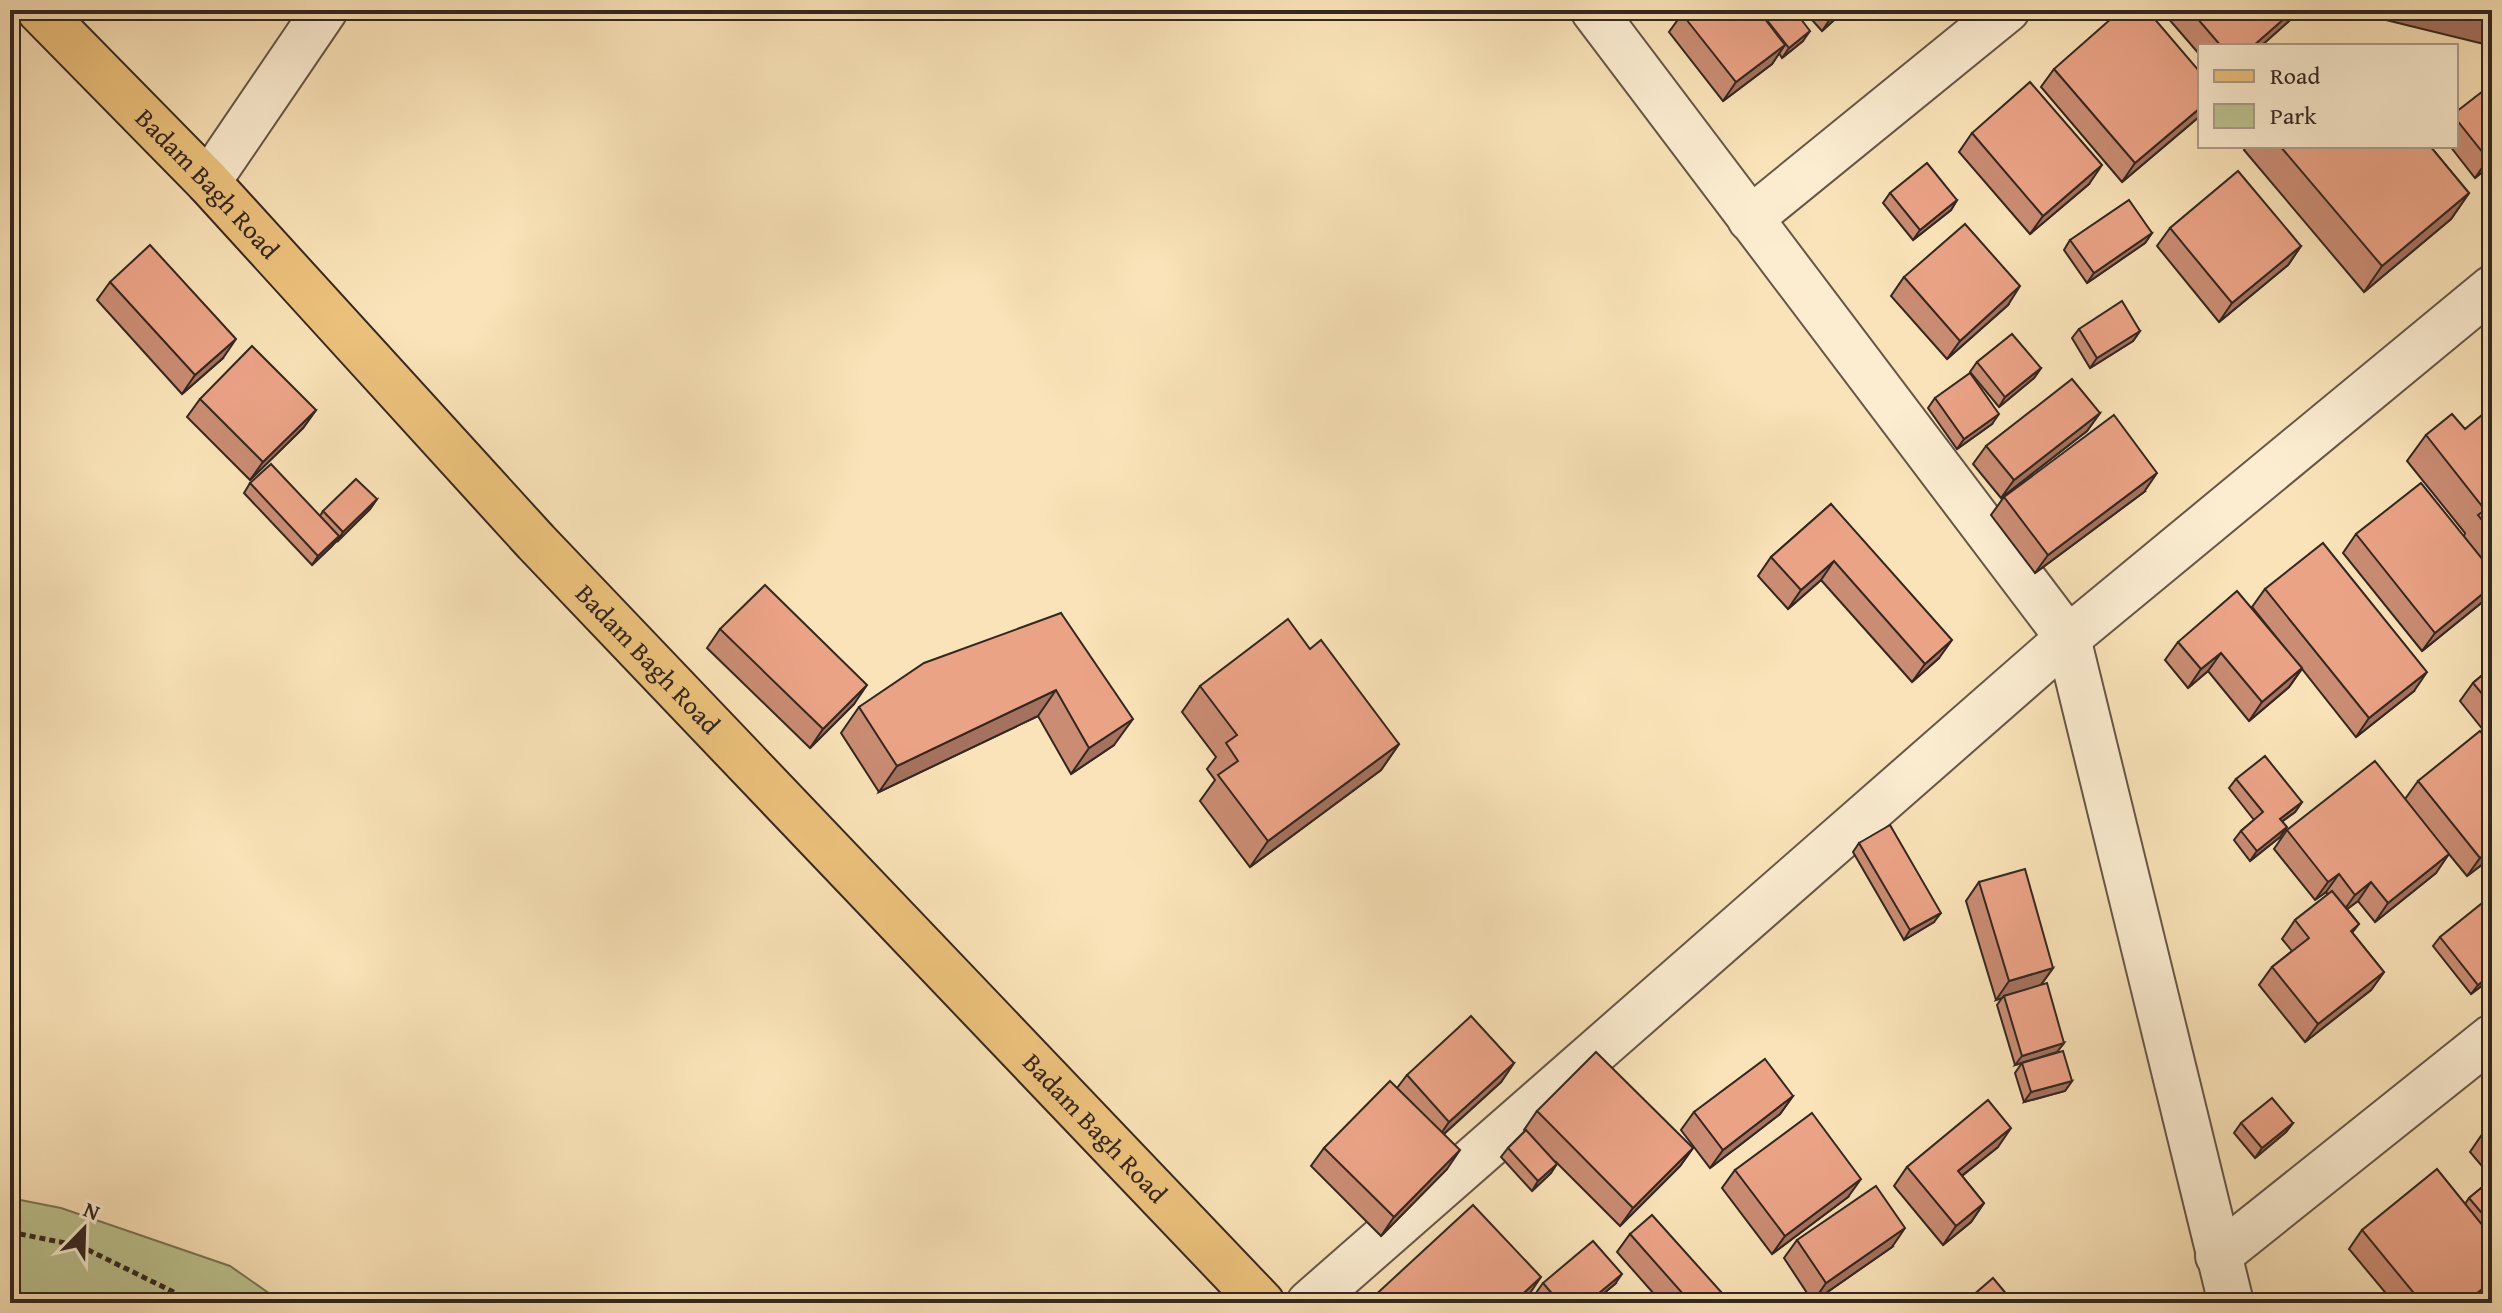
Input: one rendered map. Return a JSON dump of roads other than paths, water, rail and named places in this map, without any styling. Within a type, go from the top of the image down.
[{"type":"main road","name":"Badam Bagh Road","points":[[39,10],[208,182],[536,542],[1262,1303]]},
{"type":"street","points":[[208,182],[325,10]]},
{"type":"street","points":[[1593,10],[2068,638],[2231,1303]]},
{"type":"street","points":[[1750,219],[2007,10]]},
{"type":"street","points":[[1309,1303],[2068,638],[2492,288]]},
{"type":"street","points":[[2218,1256],[2492,1037]]}]
